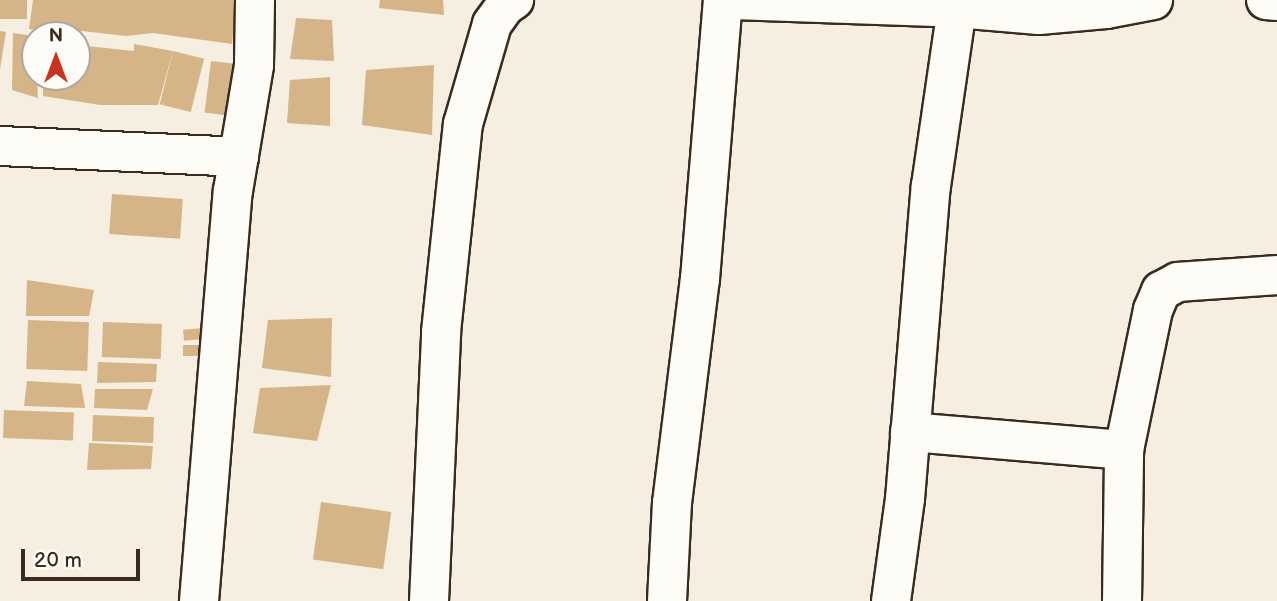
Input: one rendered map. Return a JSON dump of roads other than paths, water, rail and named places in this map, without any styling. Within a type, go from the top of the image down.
[{"type":"street","points":[[199,601],[233,191],[254,65],[255,0]]},
{"type":"street","points":[[429,601],[441,332],[463,124],[492,24],[505,6],[514,0]]},
{"type":"street","points":[[667,601],[672,503],[699,279],[723,0]]},
{"type":"street","points":[[733,0],[957,8],[1039,15],[1106,9],[1153,0]]},
{"type":"street","points":[[1266,0],[1277,1]]},
{"type":"street","points":[[891,601],[910,432],[931,186],[957,8]]},
{"type":"street","points":[[0,146],[239,157]]},
{"type":"street","points":[[1122,601],[1124,450],[1153,310],[1161,291],[1178,282],[1277,275]]},
{"type":"street","points":[[910,432],[1124,450]]}]
